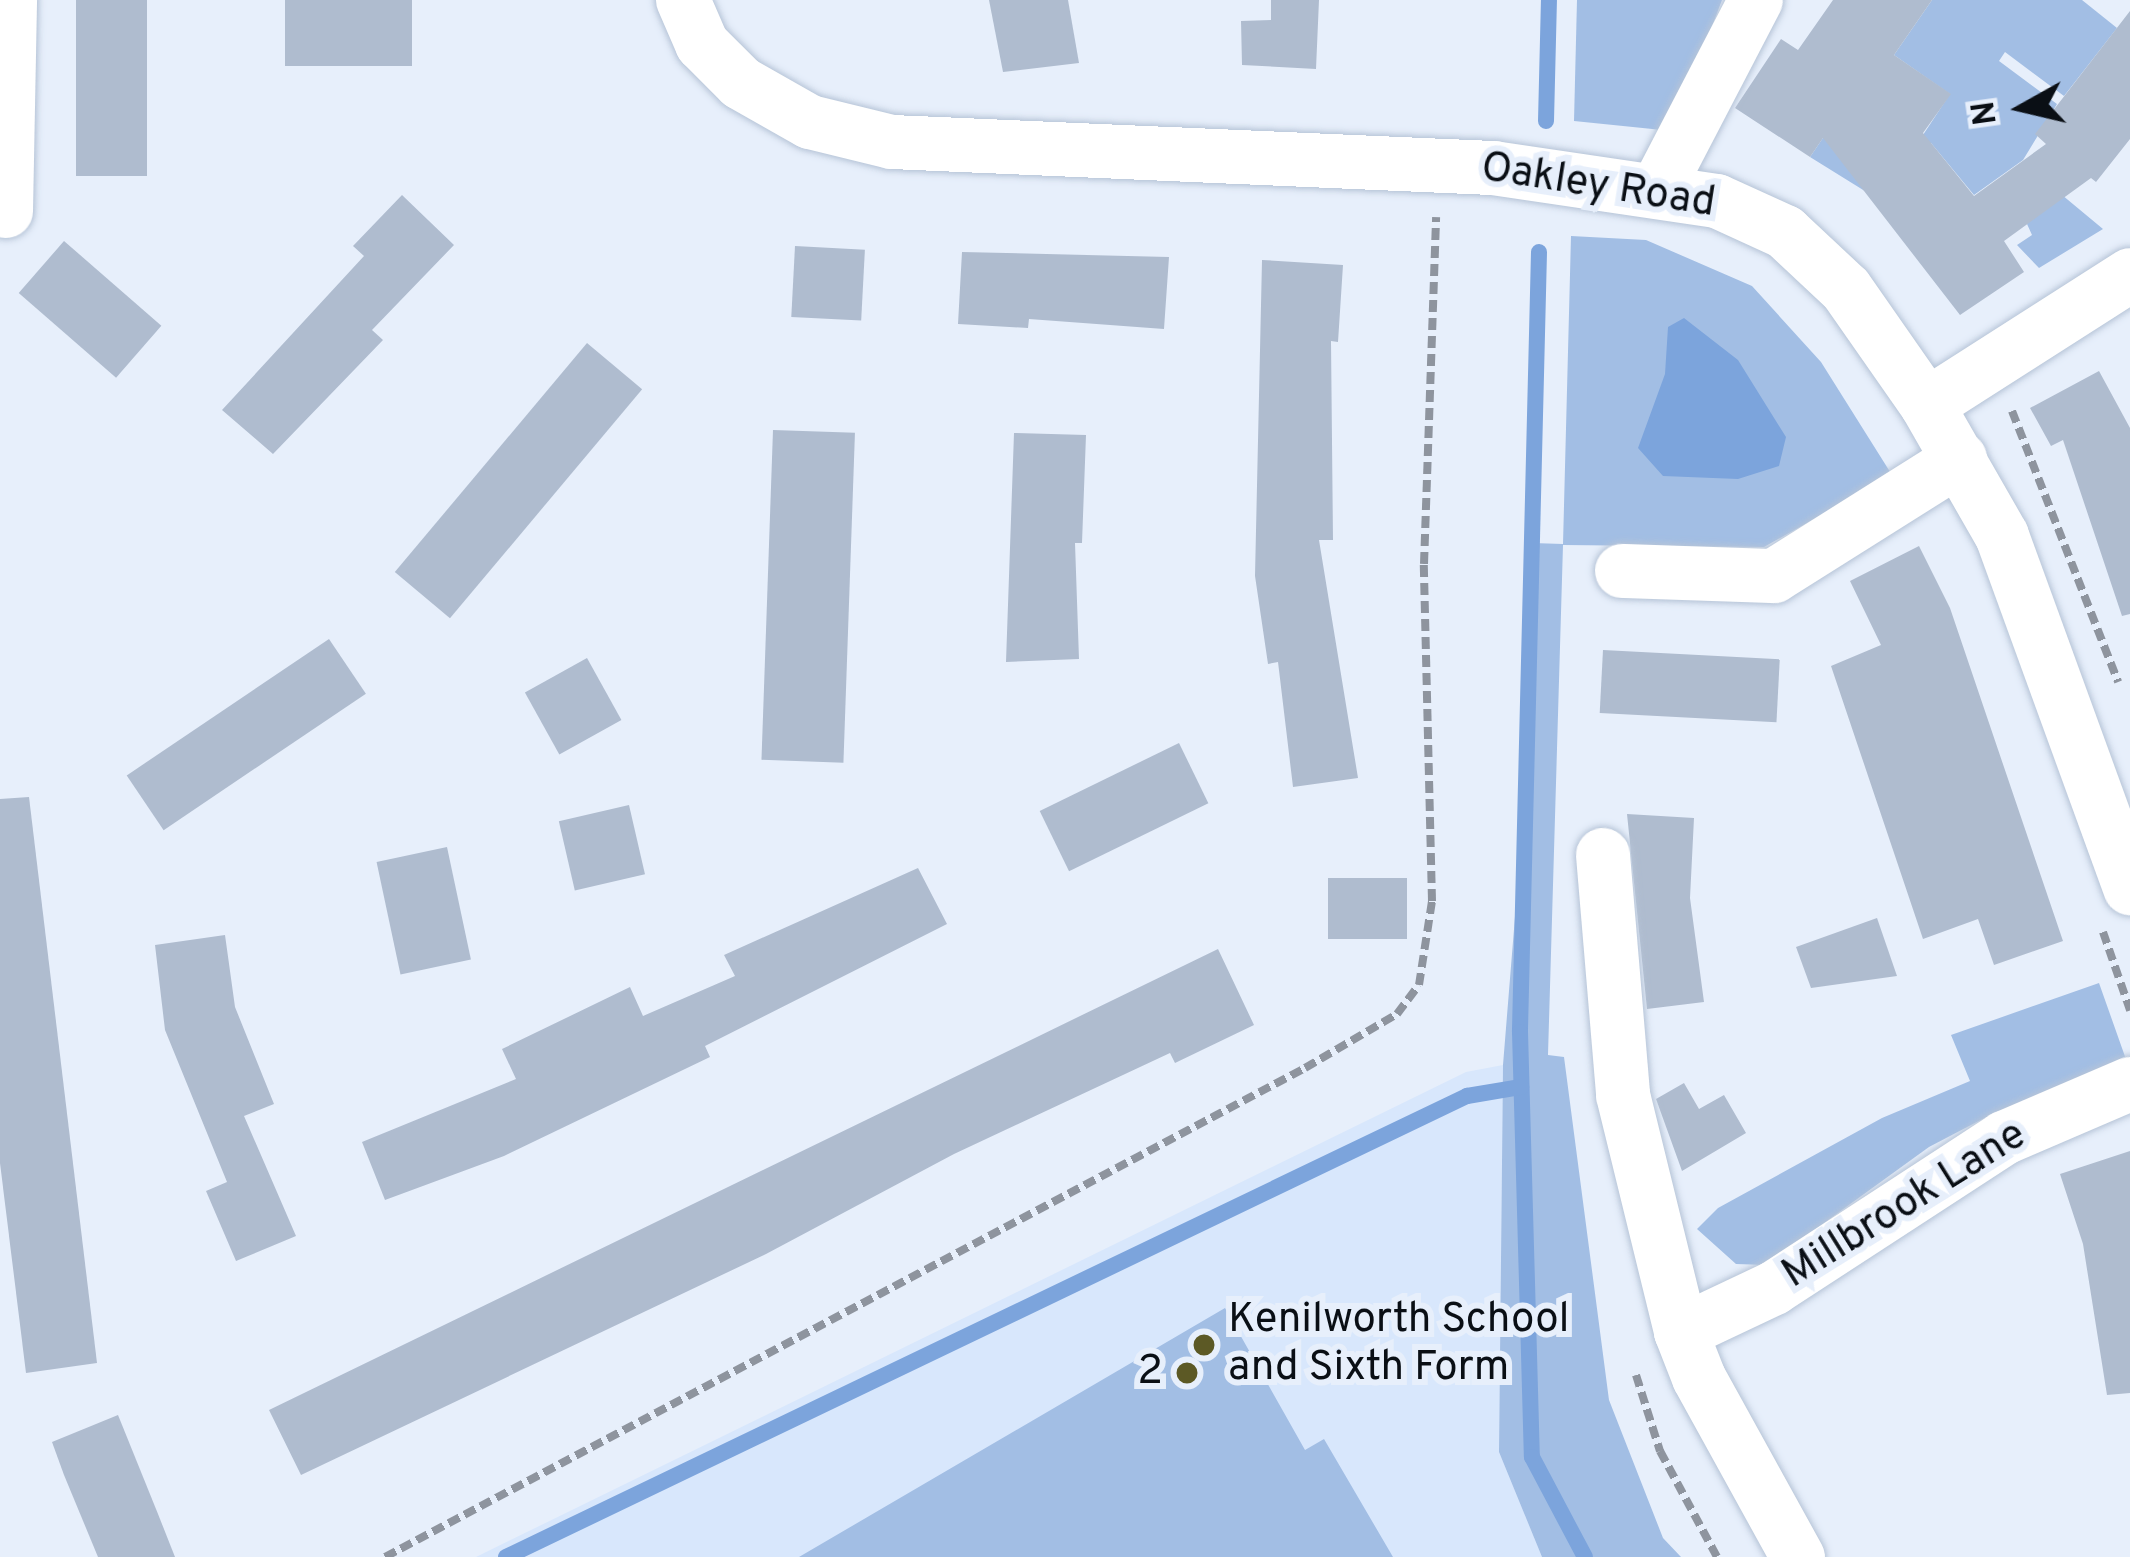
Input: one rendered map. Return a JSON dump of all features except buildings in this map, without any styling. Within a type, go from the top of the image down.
[{"type":"street","name":"Oakley Road","points":[[683,0],[702,44],[741,83],[810,122],[892,142],[1451,164],[1658,188],[1717,201],[1785,232],[1846,289],[1927,405],[2002,536],[2115,907]]},
{"type":"street","points":[[1658,188],[1756,0]]},
{"type":"street","points":[[6,20],[6,211]]},
{"type":"street","points":[[1927,405],[2130,274]]},
{"type":"street","points":[[1622,571],[1774,576],[1960,459]]},
{"type":"street","points":[[1603,855],[1623,1095],[1681,1332],[1798,1557]]},
{"type":"street","name":"Millbrook Lane","points":[[1681,1332],[1774,1288],[2004,1138],[2130,1084]]},
{"type":"path","points":[[385,1557],[1305,1068],[1396,1014],[1419,985],[1432,901],[1424,518],[1437,198]]},
{"type":"path","points":[[2014,394],[2012,412],[2123,698]]},
{"type":"path","points":[[2115,907],[2130,1010]]},
{"type":"shaded area","points":[[1577,0],[1722,0],[1672,131],[1574,121]]},
{"type":"shaded area","points":[[1932,0],[2082,0],[2117,28],[2064,96],[2005,52],[1999,61],[2057,104],[2023,160],[1974,195],[1931,143],[1868,193],[1810,157],[1827,132],[1921,138],[1950,94],[1894,55]]},
{"type":"shaded area","points":[[2050,185],[2103,229],[2039,268],[2017,245],[2032,235],[2027,224]]},
{"type":"shaded area","points":[[1571,236],[1646,240],[1752,286],[1821,362],[1892,475],[1764,547],[1563,545],[1548,1055],[1564,1057],[1609,1400],[1663,1538],[1681,1557],[1542,1557],[1499,1452],[1503,1065],[1526,781],[1532,543],[1563,544]]},
{"type":"shaded area","points":[[1684,318],[1738,360],[1786,437],[1779,466],[1738,479],[1663,476],[1638,448],[1665,374],[1668,327]]},
{"type":"shaded area","points":[[2099,983],[2128,1065],[1994,1113],[1929,1147],[1766,1265],[1736,1264],[1697,1229],[1718,1208],[1882,1118],[1970,1081],[1951,1035]]},
{"type":"shaded area","name":"Kenilworth School and Sixth Form","points":[[1503,1065],[1499,1452],[1542,1557],[476,1557],[1466,1072]]},
{"type":"shaded area","name":"2","points":[[1225,1308],[1305,1450],[1324,1439],[1393,1557],[799,1557]]},
{"type":"waterway","points":[[1546,121],[1549,0]]},
{"type":"waterway","points":[[1539,252],[1520,1032],[1532,1457],[1585,1557]]},
{"type":"waterway","points":[[506,1557],[1467,1096],[1521,1087]]},
{"type":"place","name":"Kenilworth School and Sixth Form","points":[[1204,1345]]},
{"type":"place","name":"2","points":[[1187,1373]]}]
